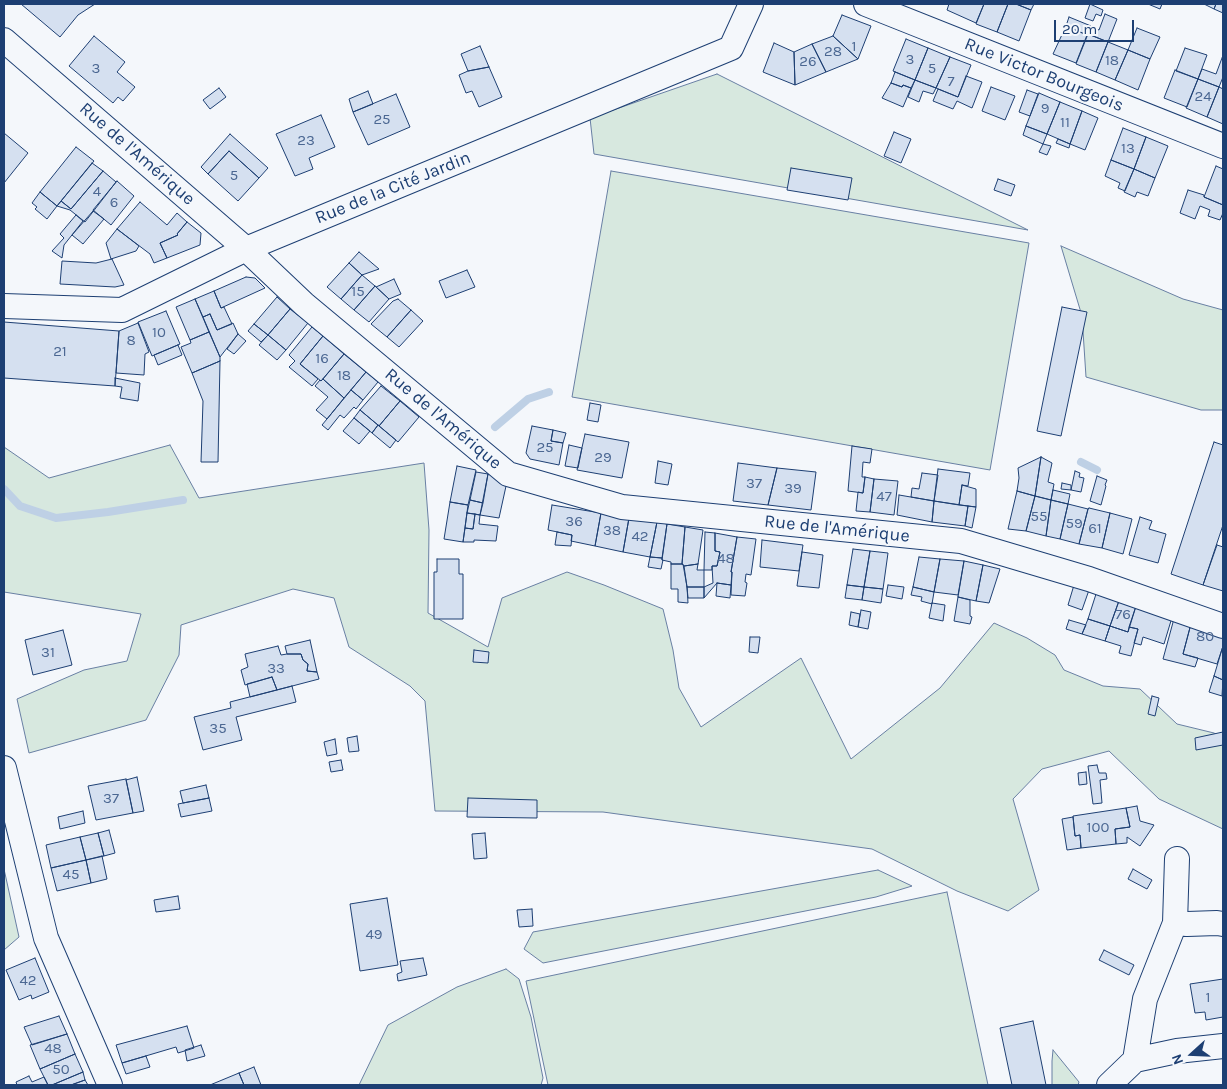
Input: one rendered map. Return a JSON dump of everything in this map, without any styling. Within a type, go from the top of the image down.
[{"type":"street","name":"Rue de la Cité Jardin","points":[[4,306],[122,310],[246,249],[731,48],[751,4]]},
{"type":"street","name":"Rue Victor Bourgeois","points":[[866,4],[1223,146]]},
{"type":"street","name":"Rue de l'Amérique","points":[[4,40],[246,249],[304,304],[508,474],[622,507],[961,541],[1089,579],[1223,626]]},
{"type":"street","points":[[4,768],[46,938],[110,1085]]},
{"type":"street","points":[[1135,1060],[1146,999],[1175,923],[1177,859]]},
{"type":"street","points":[[1175,923],[1223,924]]},
{"type":"street","points":[[1109,1085],[1135,1060],[1177,1051],[1223,1046]]},
{"type":"shaded area","points":[[717,74],[1028,230],[594,154],[590,118]]},
{"type":"shaded area","points":[[611,171],[1029,243],[990,470],[572,397]]},
{"type":"shaded area","points":[[1061,246],[1183,299],[1223,310],[1223,410],[1201,410],[1086,377],[1082,316]]},
{"type":"shaded area","points":[[170,445],[199,498],[424,463],[429,530],[428,613],[488,647],[502,598],[567,572],[663,609],[673,650],[679,688],[701,727],[801,658],[851,759],[940,688],[994,623],[1027,638],[1055,655],[1064,670],[1103,686],[1140,689],[1177,724],[1214,733],[1223,738],[1223,829],[1159,799],[1109,751],[1042,769],[1013,799],[1039,890],[1008,911],[957,891],[872,849],[603,812],[435,811],[425,701],[410,686],[349,647],[334,598],[293,589],[181,625],[179,655],[146,720],[29,753],[17,699],[84,670],[127,661],[141,614],[4,592],[4,447],[49,478]]},
{"type":"shaded area","points":[[4,869],[19,937],[4,950]]},
{"type":"shaded area","points":[[878,870],[912,886],[876,897],[543,963],[524,949],[533,932]]},
{"type":"shaded area","points":[[947,892],[988,1085],[548,1085],[526,981]]},
{"type":"shaded area","points":[[506,969],[519,979],[531,1017],[543,1078],[541,1085],[359,1085],[388,1025],[457,987]]},
{"type":"shaded area","points":[[1053,1050],[1079,1082],[1078,1085],[1052,1085]]},
{"type":"building","points":[[21,4],[95,4],[78,15],[60,37]]},
{"type":"building","points":[[949,4],[984,4],[976,23],[947,10]]},
{"type":"building","points":[[984,4],[1008,4],[997,32],[976,24]]},
{"type":"building","points":[[1008,4],[1016,4],[1031,10],[1019,41],[997,32]]},
{"type":"building","points":[[1016,4],[1034,4],[1031,10]]},
{"type":"building","points":[[1090,4],[1103,10],[1101,16],[1096,14],[1093,21],[1085,18]]},
{"type":"building","points":[[1148,4],[1162,4],[1160,9]]},
{"type":"building","points":[[1204,4],[1216,4],[1214,9]]},
{"type":"building","points":[[1216,4],[1223,4],[1223,13],[1214,9]]},
{"type":"building","points":[[1105,14],[1117,19],[1108,42],[1088,34],[1091,27],[1099,30]]},
{"type":"building","points":[[842,15],[871,26],[858,59],[833,36]]},
{"type":"building","points":[[1069,17],[1091,26],[1087,35],[1066,26]]},
{"type":"building","points":[[1066,26],[1087,35],[1076,63],[1053,54]]},
{"type":"building","points":[[1137,28],[1160,37],[1150,59],[1128,50]]},
{"type":"building","points":[[1088,34],[1108,42],[1096,72],[1076,64]]},
{"type":"building","points":[[94,36],[125,62],[117,72],[135,87],[123,101],[118,97],[113,103],[69,66]]},
{"type":"building","points":[[833,36],[858,59],[826,72],[812,44]]},
{"type":"building","points":[[906,39],[928,48],[915,80],[893,71]]},
{"type":"building","points":[[1108,42],[1128,50],[1115,80],[1096,72]]},
{"type":"building","points":[[774,43],[794,52],[795,85],[763,72]]},
{"type":"building","points":[[812,44],[826,72],[795,85],[794,52]]},
{"type":"building","points":[[480,46],[489,67],[468,71],[461,54]]},
{"type":"building","points":[[928,48],[950,57],[936,88],[915,80]]},
{"type":"building","points":[[1185,48],[1207,55],[1198,79],[1176,71]]},
{"type":"building","points":[[1128,50],[1150,59],[1138,90],[1115,80]]},
{"type":"building","points":[[950,57],[971,65],[958,97],[936,88]]},
{"type":"building","points":[[1222,58],[1223,77],[1219,87],[1198,79],[1202,69],[1216,74]]},
{"type":"building","points":[[489,67],[502,97],[479,107],[472,91],[466,93],[459,75],[468,71]]},
{"type":"building","points":[[1175,70],[1198,79],[1187,107],[1164,98]]},
{"type":"building","points":[[895,72],[915,80],[911,88],[891,83]]},
{"type":"building","points":[[966,76],[982,82],[972,108],[957,101],[953,109],[933,101],[938,89],[958,97]]},
{"type":"building","points":[[1198,79],[1219,87],[1207,117],[1186,108]]},
{"type":"building","points":[[915,80],[936,88],[933,94],[923,91],[919,102],[908,97]]},
{"type":"building","points":[[891,83],[911,88],[903,107],[882,98]]},
{"type":"building","points":[[991,87],[1015,96],[1005,120],[982,111]]},
{"type":"building","points":[[1219,87],[1223,89],[1223,124],[1207,117]]},
{"type":"building","points":[[219,88],[226,97],[210,109],[203,100]]},
{"type":"building","points":[[1027,90],[1038,94],[1030,116],[1019,112]]},
{"type":"building","points":[[368,91],[373,104],[353,112],[349,99]]},
{"type":"building","points":[[1039,93],[1060,102],[1047,134],[1026,126]]},
{"type":"building","points":[[396,94],[410,127],[368,145],[353,112]]},
{"type":"building","points":[[1060,102],[1082,111],[1070,144],[1047,134]]},
{"type":"building","points":[[1082,111],[1098,118],[1085,150],[1070,144]]},
{"type":"building","points":[[321,115],[335,147],[309,158],[313,169],[295,176],[276,134]]},
{"type":"building","points":[[1026,126],[1047,134],[1043,144],[1023,135]]},
{"type":"building","points":[[1123,128],[1146,137],[1134,169],[1111,160]]},
{"type":"building","points":[[894,132],[911,139],[901,163],[884,156]]},
{"type":"building","points":[[4,133],[28,153],[4,183]]},
{"type":"building","points":[[230,134],[268,168],[259,178],[229,151],[208,174],[201,167]]},
{"type":"building","points":[[1146,137],[1168,146],[1155,178],[1134,169]]},
{"type":"building","points":[[1058,139],[1070,144],[1069,148],[1056,143]]},
{"type":"building","points":[[1043,144],[1051,146],[1047,155],[1039,152]]},
{"type":"building","points":[[76,147],[94,161],[57,206],[40,192]]},
{"type":"building","points":[[229,151],[259,178],[238,201],[208,174]]},
{"type":"building","points":[[1111,160],[1134,169],[1125,191],[1118,188],[1120,183],[1105,176]]},
{"type":"building","points":[[92,163],[103,171],[71,209],[61,201]]},
{"type":"building","points":[[1216,166],[1223,169],[1223,205],[1204,197]]},
{"type":"building","points":[[791,168],[852,178],[848,200],[787,190]]},
{"type":"building","points":[[1134,169],[1155,178],[1148,196],[1137,192],[1135,197],[1124,192]]},
{"type":"building","points":[[103,171],[116,182],[85,222],[70,210],[57,206],[61,201],[71,209]]},
{"type":"building","points":[[998,179],[1015,185],[1011,196],[994,190]]},
{"type":"building","points":[[117,181],[134,196],[111,225],[93,210]]},
{"type":"building","points":[[1188,190],[1204,195],[1204,197],[1223,205],[1223,213],[1220,220],[1208,216],[1210,210],[1200,206],[1195,219],[1180,213]]},
{"type":"building","points":[[40,192],[57,206],[47,219],[35,209],[37,207],[32,203]]},
{"type":"building","points":[[140,202],[167,225],[177,213],[187,222],[178,235],[160,243],[167,258],[154,263],[150,254],[117,229]]},
{"type":"building","points":[[93,211],[104,219],[83,244],[72,235]]},
{"type":"building","points":[[76,215],[83,221],[64,245],[62,258],[52,251],[64,238],[60,234]]},
{"type":"building","points":[[187,222],[201,233],[200,245],[167,258],[160,243],[178,235]]},
{"type":"building","points":[[117,229],[139,246],[136,251],[111,259],[106,243]]},
{"type":"building","points":[[359,252],[379,269],[362,275],[349,263]]},
{"type":"building","points":[[112,259],[124,285],[115,287],[60,284],[62,261],[96,263]]},
{"type":"building","points":[[349,263],[362,275],[341,299],[327,287]]},
{"type":"building","points":[[467,270],[475,287],[446,298],[439,281]]},
{"type":"building","points":[[362,275],[375,286],[354,310],[341,299]]},
{"type":"building","points":[[246,277],[255,278],[265,288],[221,308],[214,291]]},
{"type":"building","points":[[394,279],[401,294],[389,299],[376,287]]},
{"type":"building","points":[[375,286],[389,299],[369,322],[354,310]]},
{"type":"building","points":[[214,291],[221,308],[224,307],[232,324],[217,330],[210,314],[203,317],[195,299]]},
{"type":"building","points":[[277,297],[290,309],[268,335],[254,324]]},
{"type":"building","points":[[195,299],[209,332],[190,340],[176,307]]},
{"type":"building","points":[[398,299],[411,310],[387,337],[371,324],[393,301]]},
{"type":"building","points":[[1062,307],[1087,312],[1061,436],[1037,431]]},
{"type":"building","points":[[290,309],[308,323],[286,350],[268,335]]},
{"type":"building","points":[[411,310],[423,321],[399,347],[387,337]]},
{"type":"building","points":[[166,311],[180,344],[152,356],[138,322]]},
{"type":"building","points":[[210,314],[217,330],[233,323],[238,334],[220,357],[203,317]]},
{"type":"building","points":[[4,322],[119,331],[115,386],[4,378]]},
{"type":"building","points":[[138,323],[149,352],[145,354],[144,375],[116,373],[119,331]]},
{"type":"building","points":[[254,324],[268,335],[261,342],[248,331]]},
{"type":"building","points":[[312,327],[323,336],[300,364],[318,379],[312,386],[289,367],[295,361],[289,355]]},
{"type":"building","points":[[209,332],[220,361],[192,373],[181,347],[191,343],[190,340]]},
{"type":"building","points":[[238,334],[246,341],[234,354],[227,349]]},
{"type":"building","points":[[268,335],[286,350],[277,360],[259,345]]},
{"type":"building","points":[[323,336],[344,354],[321,381],[300,364]]},
{"type":"building","points":[[178,345],[182,355],[158,365],[154,355]]},
{"type":"building","points":[[344,354],[366,372],[344,398],[323,379]]},
{"type":"building","points":[[220,361],[218,462],[201,462],[203,401],[192,373]]},
{"type":"building","points":[[366,372],[378,382],[363,400],[351,390]]},
{"type":"building","points":[[115,378],[140,383],[138,401],[120,398],[122,387],[115,386]]},
{"type":"building","points":[[323,379],[344,398],[327,419],[316,410],[328,397],[315,386]]},
{"type":"building","points":[[381,386],[400,401],[379,426],[360,410]]},
{"type":"building","points":[[351,390],[363,400],[356,409],[354,407],[344,418],[340,415],[328,430],[322,425]]},
{"type":"building","points":[[400,401],[419,417],[398,442],[379,426]]},
{"type":"building","points":[[590,403],[601,405],[598,422],[587,420]]},
{"type":"building","points":[[360,410],[378,425],[372,433],[354,418]]},
{"type":"building","points":[[354,418],[370,431],[359,444],[343,431]]},
{"type":"building","points":[[378,425],[396,440],[390,448],[372,433]]},
{"type":"building","points":[[532,426],[553,430],[551,441],[563,443],[559,465],[530,459],[526,453]]},
{"type":"building","points":[[553,430],[566,433],[563,443],[551,441]]},
{"type":"building","points":[[585,434],[629,442],[622,478],[577,470]]},
{"type":"building","points":[[1214,442],[1223,445],[1223,525],[1203,585],[1171,574]]},
{"type":"building","points":[[569,445],[582,448],[578,468],[565,466]]},
{"type":"building","points":[[852,446],[872,449],[870,463],[863,462],[862,477],[865,477],[863,493],[848,491]]},
{"type":"building","points":[[1041,457],[1035,496],[1017,491],[1018,468]]},
{"type":"building","points":[[1041,457],[1052,463],[1048,482],[1054,484],[1051,500],[1035,496]]},
{"type":"building","points":[[658,461],[672,464],[668,485],[655,483]]},
{"type":"building","points":[[738,463],[777,468],[768,505],[733,501]]},
{"type":"building","points":[[457,466],[476,470],[468,505],[450,502]]},
{"type":"building","points":[[777,468],[816,472],[811,510],[768,505]]},
{"type":"building","points":[[938,469],[970,473],[968,486],[962,485],[959,505],[934,501]]},
{"type":"building","points":[[1075,471],[1080,473],[1079,477],[1084,478],[1081,492],[1071,490]]},
{"type":"building","points":[[476,472],[488,474],[483,503],[470,500]]},
{"type":"building","points":[[922,473],[938,475],[934,501],[911,497],[912,488],[919,489]]},
{"type":"building","points":[[488,474],[508,477],[499,518],[480,515]]},
{"type":"building","points":[[1097,476],[1107,480],[1101,505],[1090,501]]},
{"type":"building","points":[[865,477],[874,479],[870,512],[856,511],[858,492],[863,493]]},
{"type":"building","points":[[874,479],[898,481],[894,515],[870,512]]},
{"type":"building","points":[[1062,483],[1071,485],[1071,490],[1061,489]]},
{"type":"building","points":[[962,485],[976,489],[976,507],[959,505]]},
{"type":"building","points":[[1053,490],[1070,494],[1068,504],[1051,500]]},
{"type":"building","points":[[1017,491],[1035,496],[1026,531],[1008,529]]},
{"type":"building","points":[[899,495],[934,501],[932,522],[897,515]]},
{"type":"building","points":[[1035,496],[1051,500],[1046,536],[1026,531]]},
{"type":"building","points":[[470,500],[483,503],[480,515],[467,513]]},
{"type":"building","points":[[1051,500],[1068,504],[1060,539],[1046,536]]},
{"type":"building","points":[[934,501],[968,506],[965,526],[932,522]]},
{"type":"building","points":[[450,502],[468,505],[463,542],[444,539]]},
{"type":"building","points":[[1068,504],[1088,509],[1079,544],[1060,539]]},
{"type":"building","points":[[552,505],[601,513],[595,546],[571,541],[572,535],[548,530]]},
{"type":"building","points":[[968,506],[976,507],[972,528],[965,526]]},
{"type":"building","points":[[1089,508],[1110,513],[1102,548],[1079,544]]},
{"type":"building","points":[[467,513],[475,514],[473,529],[465,528]]},
{"type":"building","points":[[601,513],[629,518],[623,552],[595,546]]},
{"type":"building","points":[[1110,513],[1132,519],[1123,554],[1102,548]]},
{"type":"building","points":[[475,514],[480,515],[479,524],[498,526],[496,541],[474,540],[474,542],[463,542],[465,528],[473,529]]},
{"type":"building","points":[[1140,517],[1152,521],[1149,529],[1166,534],[1158,563],[1129,555]]},
{"type":"building","points":[[629,518],[657,522],[650,557],[623,552]]},
{"type":"building","points":[[657,522],[667,524],[662,558],[650,557]]},
{"type":"building","points":[[667,524],[685,527],[682,564],[671,564],[671,562],[662,560]]},
{"type":"building","points":[[685,527],[703,530],[698,564],[684,566],[682,564]]},
{"type":"building","points":[[557,532],[572,535],[571,546],[555,545]]},
{"type":"building","points":[[705,532],[715,533],[715,551],[720,552],[717,566],[712,566],[712,570],[704,570]]},
{"type":"building","points":[[715,533],[737,537],[731,572],[731,585],[717,583],[704,598],[704,587],[713,583],[712,566],[717,566],[720,552],[715,551]]},
{"type":"building","points":[[737,537],[756,539],[751,575],[746,574],[745,596],[731,595],[731,572]]},
{"type":"building","points":[[762,540],[803,545],[799,571],[760,567]]},
{"type":"building","points":[[1217,545],[1223,547],[1223,591],[1203,585]]},
{"type":"building","points":[[853,549],[870,551],[864,587],[847,585]]},
{"type":"building","points":[[870,551],[888,553],[883,589],[864,587]]},
{"type":"building","points":[[802,552],[823,555],[819,588],[797,586]]},
{"type":"building","points":[[650,557],[662,558],[661,569],[648,567]]},
{"type":"building","points":[[919,557],[940,559],[934,592],[913,587]]},
{"type":"building","points":[[437,559],[459,559],[459,574],[463,574],[463,619],[434,619],[434,572],[437,572]]},
{"type":"building","points":[[940,559],[964,561],[958,595],[934,592]]},
{"type":"building","points":[[964,561],[983,565],[976,601],[958,597]]},
{"type":"building","points":[[671,564],[683,564],[688,603],[678,602],[678,589],[671,589]]},
{"type":"building","points":[[698,564],[697,570],[704,570],[704,587],[687,587],[684,566]]},
{"type":"building","points":[[983,565],[1000,569],[989,603],[976,601]]},
{"type":"building","points":[[717,583],[731,585],[730,598],[716,596]]},
{"type":"building","points":[[847,585],[864,587],[862,600],[845,598]]},
{"type":"building","points":[[888,585],[904,587],[902,599],[886,596]]},
{"type":"building","points":[[1074,585],[1089,590],[1082,610],[1068,605]]},
{"type":"building","points":[[687,587],[704,587],[704,598],[688,598]]},
{"type":"building","points":[[864,587],[883,589],[881,603],[862,600]]},
{"type":"building","points":[[913,587],[934,592],[932,604],[921,601],[922,597],[911,595]]},
{"type":"building","points":[[1097,591],[1120,598],[1110,626],[1088,619]]},
{"type":"building","points":[[958,597],[970,600],[970,616],[972,617],[970,624],[954,621]]},
{"type":"building","points":[[1120,598],[1137,603],[1128,632],[1110,626]]},
{"type":"building","points":[[932,603],[945,605],[943,621],[929,618]]},
{"type":"building","points":[[1137,603],[1173,614],[1164,644],[1143,637],[1141,645],[1134,643],[1138,629],[1129,627]]},
{"type":"building","points":[[861,610],[871,612],[868,629],[858,627]]},
{"type":"building","points":[[851,612],[860,614],[858,627],[849,625]]},
{"type":"building","points":[[1175,615],[1192,620],[1183,654],[1198,658],[1195,667],[1163,659]]},
{"type":"building","points":[[1088,619],[1110,626],[1105,641],[1082,634]]},
{"type":"building","points":[[1069,620],[1086,625],[1082,634],[1066,629]]},
{"type":"building","points":[[1192,620],[1223,629],[1223,646],[1217,664],[1183,654]]},
{"type":"building","points":[[1110,626],[1128,632],[1129,627],[1138,629],[1131,656],[1119,653],[1121,646],[1105,641]]},
{"type":"building","points":[[63,630],[72,665],[33,675],[25,640]]},
{"type":"building","points":[[750,637],[760,637],[758,653],[749,652]]},
{"type":"building","points":[[310,640],[317,672],[307,671],[308,664],[303,660],[301,654],[287,654],[285,646]]},
{"type":"building","points":[[278,646],[281,655],[301,654],[303,660],[308,664],[307,671],[317,672],[319,679],[277,690],[272,677],[245,685],[241,670],[248,667],[245,654]]},
{"type":"building","points":[[1223,646],[1223,680],[1214,676]]},
{"type":"building","points":[[474,650],[489,652],[488,663],[473,662]]},
{"type":"building","points":[[1214,676],[1223,680],[1222,696],[1209,692]]},
{"type":"building","points":[[272,677],[277,690],[250,697],[247,684]]},
{"type":"building","points":[[292,686],[296,702],[236,717],[242,740],[203,750],[194,717],[231,708],[230,702]]},
{"type":"building","points":[[1152,696],[1159,698],[1155,716],[1148,714]]},
{"type":"building","points":[[1223,732],[1223,745],[1196,750],[1195,738]]},
{"type":"building","points":[[357,736],[359,751],[349,752],[347,738]]},
{"type":"building","points":[[335,739],[337,754],[327,756],[324,742]]},
{"type":"building","points":[[341,760],[343,770],[331,772],[329,762]]},
{"type":"building","points":[[1097,765],[1099,773],[1106,773],[1107,779],[1100,780],[1102,803],[1093,804],[1088,766]]},
{"type":"building","points":[[1086,772],[1087,784],[1079,785],[1078,773]]},
{"type":"building","points":[[137,777],[144,811],[133,813],[126,780]]},
{"type":"building","points":[[126,779],[133,813],[96,820],[88,786]]},
{"type":"building","points":[[206,785],[209,798],[183,803],[180,791]]},
{"type":"building","points":[[209,798],[212,811],[181,817],[178,804]]},
{"type":"building","points":[[468,798],[537,800],[537,818],[467,817]]},
{"type":"building","points":[[1137,806],[1140,821],[1154,825],[1140,846],[1127,837],[1127,843],[1116,844],[1115,829],[1130,827],[1126,808]]},
{"type":"building","points":[[1126,808],[1130,827],[1115,829],[1116,844],[1081,848],[1080,835],[1075,836],[1073,816]]},
{"type":"building","points":[[83,811],[85,823],[60,829],[58,817]]},
{"type":"building","points":[[1073,817],[1075,836],[1080,835],[1081,848],[1067,850],[1062,819]]},
{"type":"building","points":[[109,830],[115,853],[104,856],[98,833]]},
{"type":"building","points":[[98,833],[104,856],[86,860],[80,837]]},
{"type":"building","points":[[485,833],[487,858],[474,859],[472,834]]},
{"type":"building","points":[[80,837],[86,860],[51,868],[46,845]]},
{"type":"building","points":[[102,856],[107,879],[91,883],[86,860]]},
{"type":"building","points":[[86,860],[91,883],[57,891],[51,868]]},
{"type":"building","points":[[1133,869],[1152,880],[1147,889],[1128,879]]},
{"type":"building","points":[[178,896],[180,909],[156,912],[154,900]]},
{"type":"building","points":[[387,898],[398,965],[360,971],[350,904]]},
{"type":"building","points":[[532,909],[533,926],[519,927],[517,910]]},
{"type":"building","points":[[1104,950],[1134,965],[1129,975],[1099,960]]},
{"type":"building","points":[[35,958],[49,992],[32,999],[31,995],[19,1000],[6,970]]},
{"type":"building","points":[[423,958],[427,975],[398,981],[397,974],[402,972],[400,961]]},
{"type":"building","points":[[1223,979],[1223,1017],[1206,1020],[1205,1012],[1195,1013],[1190,984]]},
{"type":"building","points":[[59,1016],[67,1034],[32,1045],[24,1027]]},
{"type":"building","points":[[1033,1021],[1046,1085],[1012,1085],[1000,1028]]},
{"type":"building","points":[[187,1026],[194,1048],[178,1053],[176,1047],[122,1063],[116,1045]]},
{"type":"building","points":[[67,1034],[75,1054],[40,1069],[30,1045]]},
{"type":"building","points":[[201,1045],[205,1056],[187,1061],[185,1050]]},
{"type":"building","points":[[75,1054],[83,1072],[48,1085],[40,1069]]},
{"type":"building","points":[[146,1056],[150,1067],[126,1074],[122,1063]]},
{"type":"building","points":[[254,1067],[261,1085],[244,1085],[239,1073]]},
{"type":"building","points":[[83,1072],[85,1080],[71,1085],[52,1085]]},
{"type":"building","points":[[239,1073],[244,1085],[210,1085]]},
{"type":"building","points":[[29,1076],[32,1082],[44,1077],[48,1085],[17,1085],[16,1082]]},
{"type":"building","points":[[85,1080],[88,1085],[71,1085]]},
{"type":"waterway","points":[[495,427],[528,399],[549,392]]},
{"type":"waterway","points":[[1081,462],[1097,470]]},
{"type":"waterway","points":[[4,489],[20,506],[56,518],[183,500]]}]
